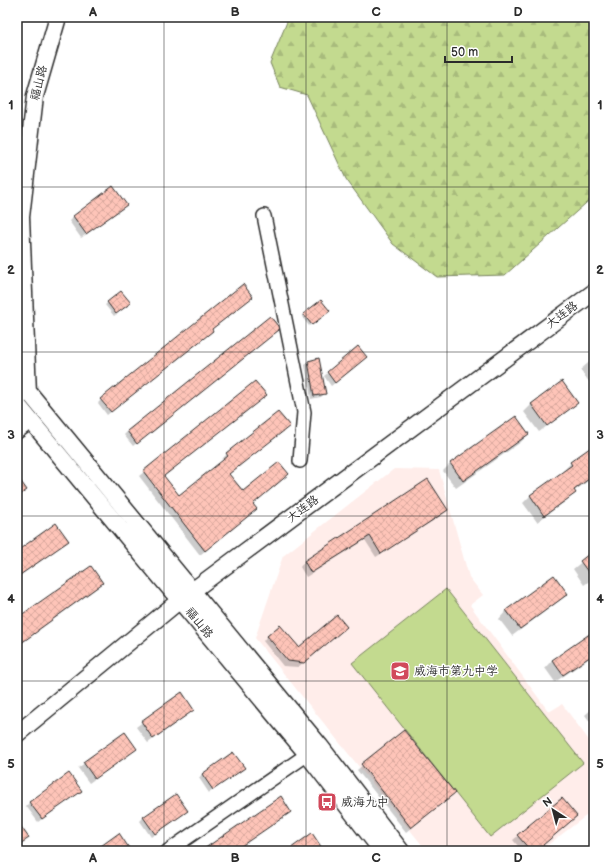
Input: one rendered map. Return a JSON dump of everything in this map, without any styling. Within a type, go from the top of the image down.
[{"type":"main road","name":"福山路","points":[[58,17],[34,96],[21,217],[27,391],[32,421],[187,596]]},
{"type":"main road","name":"大连路","points":[[17,734],[187,596],[594,292]]},
{"type":"main road","points":[[17,378],[27,391]]},
{"type":"main road","name":"福山路","points":[[27,391],[187,596],[313,750],[382,851]]},
{"type":"main road","points":[[17,404],[32,421]]},
{"type":"main road","points":[[313,750],[402,851]]},
{"type":"street","points":[[264,216],[304,412],[300,461]]},
{"type":"street","points":[[17,432],[32,421]]},
{"type":"street","points":[[168,851],[313,750]]},
{"type":"shaded area","name":"威海市第九中学","points":[[394,469],[439,470],[469,577],[483,595],[470,605],[549,712],[562,704],[594,747],[594,823],[587,815],[540,851],[427,851],[255,638],[283,556]]},
{"type":"green space","points":[[289,17],[594,17],[594,196],[505,275],[437,277],[393,244],[346,179],[307,95],[280,87],[270,63]]},
{"type":"green space","points":[[446,589],[583,763],[490,837],[352,663]]},
{"type":"building","points":[[113,186],[127,205],[86,234],[73,216]]},
{"type":"building","points":[[243,284],[253,297],[212,329],[213,331],[111,412],[100,399]]},
{"type":"building","points":[[121,291],[131,303],[116,314],[107,302]]},
{"type":"building","points":[[321,300],[330,311],[312,325],[303,314]]},
{"type":"building","points":[[270,316],[278,326],[279,330],[137,444],[127,431]]},
{"type":"building","points":[[358,346],[367,357],[335,383],[327,372]]},
{"type":"building","points":[[319,358],[326,394],[314,396],[308,361]]},
{"type":"building","points":[[255,381],[267,395],[164,476],[179,495],[228,456],[226,453],[278,412],[290,426],[229,474],[243,491],[279,462],[289,474],[253,504],[257,509],[205,551],[143,471]]},
{"type":"building","points":[[562,381],[578,403],[547,426],[531,404]]},
{"type":"building","points":[[516,416],[529,434],[463,481],[450,463]]},
{"type":"building","points":[[594,445],[594,475],[574,490],[576,493],[544,516],[530,495],[572,465],[570,462]]},
{"type":"building","points":[[17,476],[27,490],[17,497]]},
{"type":"building","points":[[428,479],[448,510],[381,554],[370,536],[311,573],[304,561]]},
{"type":"building","points":[[56,523],[69,541],[17,577],[17,551]]},
{"type":"building","points":[[594,550],[594,580],[580,561]]},
{"type":"building","points":[[91,566],[103,583],[17,646],[17,618]]},
{"type":"building","points":[[554,575],[568,594],[520,629],[506,610]]},
{"type":"building","points":[[337,615],[347,627],[304,663],[288,661],[267,636],[280,625],[299,647]]},
{"type":"building","points":[[591,633],[594,637],[594,654],[563,675],[552,660]]},
{"type":"building","points":[[182,692],[194,710],[153,739],[141,721]]},
{"type":"building","points":[[404,730],[455,793],[411,828],[361,764]]},
{"type":"building","points":[[125,732],[137,749],[95,779],[83,762]]},
{"type":"building","points":[[233,752],[245,768],[213,790],[202,774]]},
{"type":"building","points":[[69,773],[82,791],[42,819],[29,802]]},
{"type":"building","points":[[176,794],[188,811],[155,834],[143,817]]},
{"type":"building","points":[[281,796],[291,812],[234,851],[201,851]]},
{"type":"building","points":[[562,798],[577,816],[536,851],[531,851],[517,835]]},
{"type":"building","points":[[17,821],[29,838],[17,846]]},
{"type":"building","points":[[119,833],[131,851],[94,851]]},
{"type":"building","points":[[312,833],[324,851],[287,851]]},
{"type":"place","name":"威海市第九中学","points":[[400,671]]},
{"type":"place","name":"威海九中","points":[[327,802]]}]
